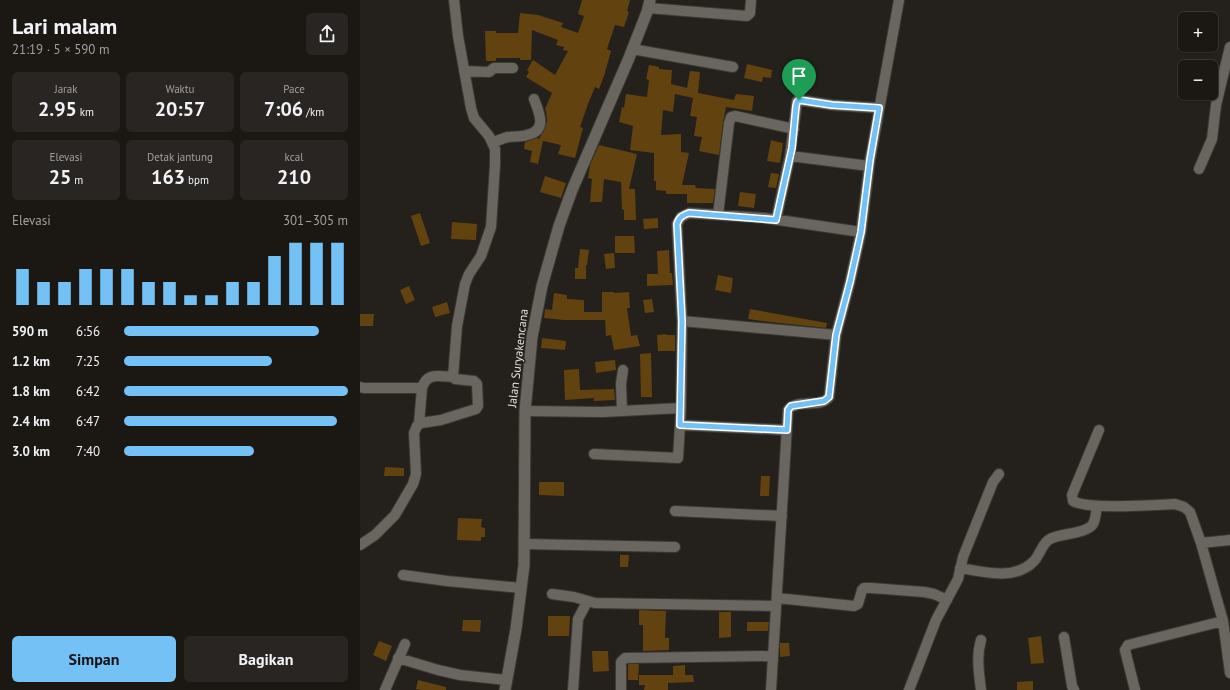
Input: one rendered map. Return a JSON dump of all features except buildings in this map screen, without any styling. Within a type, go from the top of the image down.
[{"type":"street","points":[[453,377],[457,326],[465,284],[469,274],[481,256],[491,227],[495,164],[495,149],[493,142],[474,118],[471,108],[458,36],[454,0]]},
{"type":"street","points":[[649,4],[747,16],[750,13],[751,0]]},
{"type":"street","points":[[771,690],[788,410],[791,406],[824,401],[829,397],[836,335],[861,232],[869,166],[899,0]]},
{"type":"street","name":"Jalan Suryakencana","points":[[505,685],[516,629],[524,565],[525,410],[532,337],[542,286],[559,226],[572,190],[632,49],[649,4]]},
{"type":"street","points":[[1199,169],[1212,139],[1216,105],[1227,71],[1230,47]]},
{"type":"street","points":[[632,49],[733,67]]},
{"type":"street","points":[[464,71],[489,72],[496,67],[513,68]]},
{"type":"street","points":[[493,142],[508,137],[527,136],[536,130],[541,124],[541,119],[534,99]]},
{"type":"street","points":[[776,220],[790,156],[797,102],[799,100],[832,105],[879,108]]},
{"type":"street","points":[[718,215],[731,117],[735,116],[794,129]]},
{"type":"street","points":[[790,156],[869,166]]},
{"type":"street","points":[[594,454],[678,458],[681,408],[682,321],[677,224],[681,217],[689,213],[718,215],[776,220],[861,232]]},
{"type":"street","points":[[682,321],[836,335]]},
{"type":"street","points":[[622,411],[621,389],[623,370]]},
{"type":"street","points":[[360,545],[375,535],[395,515],[413,484],[416,474],[414,430],[419,424],[422,388],[424,382],[427,378],[433,376],[453,377],[455,379],[474,381],[477,384],[478,407],[476,409],[441,420],[419,424]]},
{"type":"street","points":[[360,387],[422,388]]},
{"type":"street","points":[[525,410],[581,412],[681,408]]},
{"type":"street","points":[[680,425],[787,430]]},
{"type":"street","points":[[1099,430],[1072,495],[1073,501],[1097,506],[1175,504],[1190,512],[1201,543],[1223,621],[1230,673]]},
{"type":"street","points":[[910,690],[936,620],[958,579],[963,557],[993,482],[999,474]]},
{"type":"street","points":[[960,568],[1005,574],[1027,566],[1037,558],[1048,540],[1064,534],[1086,529],[1091,526],[1094,523],[1097,506]]},
{"type":"street","points":[[676,511],[782,516]]},
{"type":"street","points":[[1201,543],[1230,540]]},
{"type":"street","points":[[524,544],[675,547]]},
{"type":"street","points":[[404,575],[447,581],[521,588]]},
{"type":"street","points":[[552,594],[574,597],[595,604],[777,602],[854,606],[858,604],[862,590],[864,588],[871,588],[924,592],[934,594],[947,600]]},
{"type":"street","points":[[573,690],[578,619],[587,602]]},
{"type":"street","points":[[1135,690],[1125,650],[1128,645],[1223,621]]},
{"type":"street","points":[[1064,637],[1072,686],[1074,690]]},
{"type":"street","points":[[981,640],[978,650],[978,661],[981,690]]},
{"type":"street","points":[[385,690],[405,644]]},
{"type":"street","points":[[621,690],[621,662],[625,658],[772,656]]},
{"type":"street","points":[[398,658],[438,670],[505,685]]},
{"type":"route","points":[[799,100],[832,105],[879,108],[870,160],[861,232],[836,335],[829,397],[824,401],[791,406],[788,410],[787,430],[680,425],[682,321],[678,220],[685,214],[689,213],[776,220],[790,160],[796,106],[799,100]]}]
